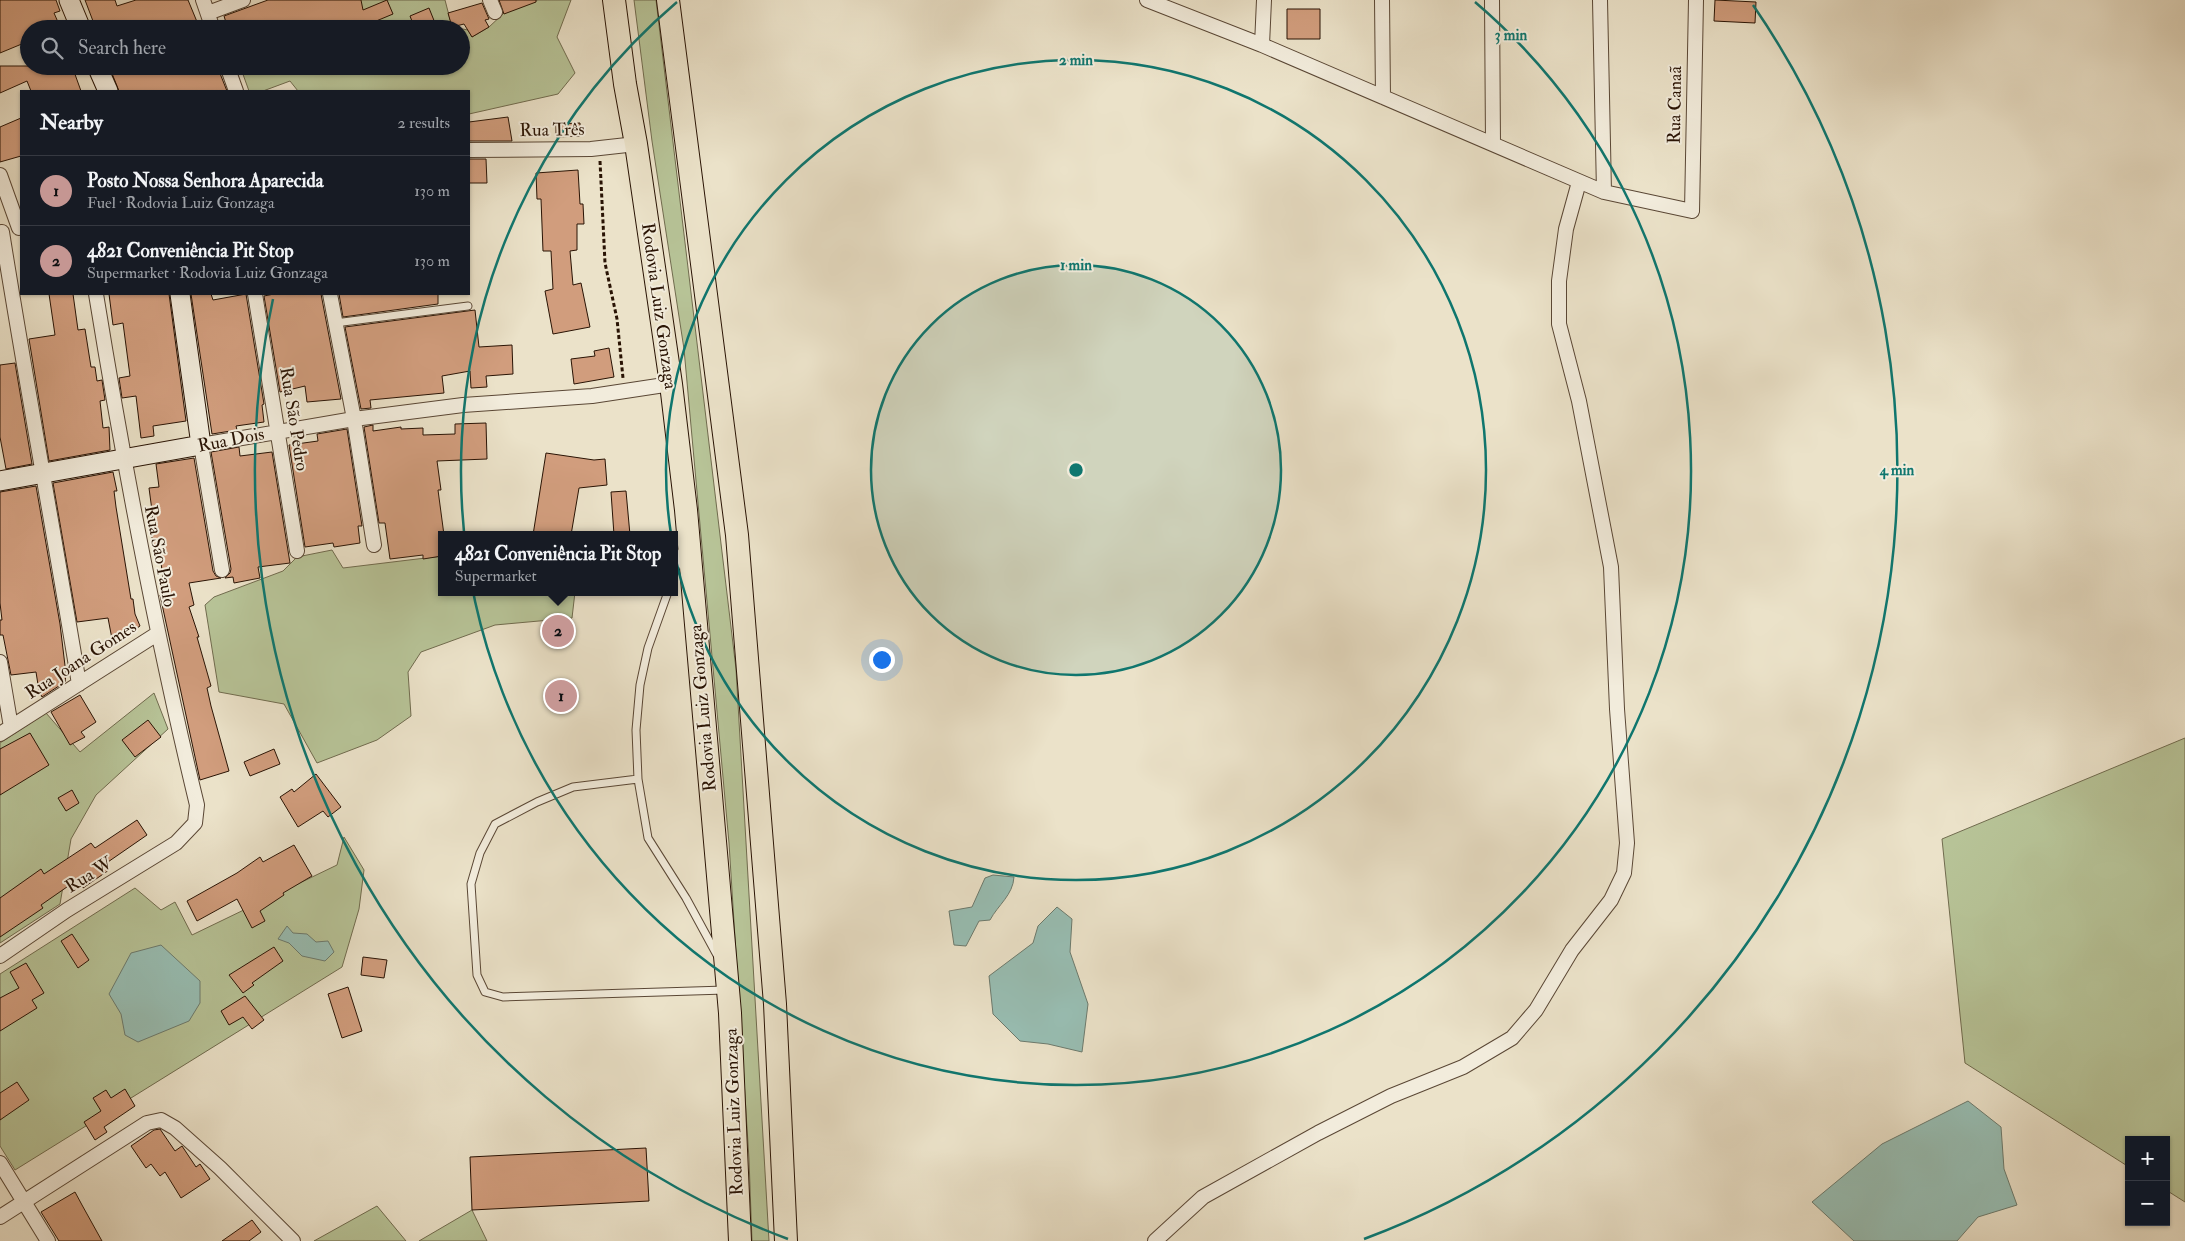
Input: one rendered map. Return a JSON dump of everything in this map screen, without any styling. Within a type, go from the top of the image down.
[{"type":"highway","name":"Rodovia Luiz Gonzaga","points":[[614,0],[671,384],[686,510],[726,979],[740,1241]]},
{"type":"highway","points":[[668,0],[737,535],[775,1004],[786,1241]]},
{"type":"main road","points":[[69,0],[78,20]]},
{"type":"main road","points":[[101,75],[108,90]]},
{"type":"main road","points":[[180,295],[201,445]]},
{"type":"main road","name":"Rua Dois","points":[[0,481],[201,445]]},
{"type":"street","points":[[203,0],[210,20]]},
{"type":"street","points":[[208,13],[243,0]]},
{"type":"street","points":[[1147,0],[1165,4],[1604,192],[1600,0]]},
{"type":"street","points":[[1262,45],[1264,0]]},
{"type":"street","points":[[1382,0],[1383,97]]},
{"type":"street","points":[[1492,0],[1493,143]]},
{"type":"street","name":"Rua Canaã","points":[[1604,192],[1692,211],[1696,0]]},
{"type":"street","points":[[230,75],[236,90]]},
{"type":"street","name":"Rua Três","points":[[470,150],[599,148],[636,144]]},
{"type":"street","points":[[0,175],[20,228],[1,232],[79,684]]},
{"type":"street","points":[[1155,1241],[1202,1197],[1318,1133],[1391,1096],[1463,1067],[1512,1038],[1536,1010],[1572,950],[1610,900],[1624,873],[1627,843],[1617,709],[1611,567],[1579,401],[1559,324],[1559,281],[1564,246],[1579,182]]},
{"type":"street","name":"Rua São Paulo","points":[[96,295],[123,459],[157,634],[197,805],[195,823]]},
{"type":"street","name":"Rua São Pedro","points":[[255,295],[298,551]]},
{"type":"street","points":[[330,295],[354,419],[374,545]]},
{"type":"street","name":"Rua Dois","points":[[201,445],[354,419],[463,405],[556,400],[671,384]]},
{"type":"street","points":[[201,445],[222,570]]},
{"type":"street","name":"Rua Joana Gomes","points":[[6,730],[157,634]]},
{"type":"street","points":[[0,662],[6,730]]},
{"type":"street","name":"Rua W","points":[[0,956],[68,910],[176,843],[195,823]]},
{"type":"street","points":[[0,1217],[147,1123],[161,1120],[175,1128],[220,1168],[292,1241]]},
{"type":"street","points":[[0,1163],[48,1241]]},
{"type":"lane","points":[[335,323],[468,306]]},
{"type":"lane","points":[[678,562],[686,510]]},
{"type":"lane","points":[[638,779],[573,787],[495,824],[480,853],[472,884],[477,975],[485,992],[503,997],[726,979],[686,898],[648,838],[638,779],[636,730],[640,685],[648,648],[667,596]]},
{"type":"path","points":[[599,148],[605,263],[617,319],[624,392]]},
{"type":"green space","points":[[358,0],[445,0],[450,20],[316,20]]},
{"type":"green space","points":[[538,0],[571,0],[557,37],[575,73],[558,94],[470,114],[470,90],[297,90],[290,81],[266,90],[249,90],[243,75],[470,75],[470,34],[472,37],[489,27],[504,13]]},
{"type":"green space","points":[[634,0],[656,0],[736,669],[769,1241],[752,1241],[749,1159],[729,843],[684,349],[652,141]]},
{"type":"green space","points":[[332,550],[343,568],[438,556],[438,596],[575,596],[572,618],[495,625],[421,652],[408,672],[411,716],[377,740],[317,763],[284,704],[219,692],[205,605],[214,597],[283,571],[297,557]]},
{"type":"green space","points":[[154,693],[168,729],[96,795],[71,839],[60,904],[0,943],[0,743],[46,713],[80,752]]},
{"type":"green space","points":[[2185,738],[2185,1202],[2170,1193],[2170,1136],[2125,1136],[2125,1164],[1965,1063],[1942,839]]},
{"type":"green space","points":[[344,837],[364,870],[359,909],[342,967],[15,1170],[0,1146],[0,974],[135,888],[161,910],[175,902],[192,935],[337,865]]},
{"type":"green space","points":[[377,1206],[406,1241],[314,1241]]},
{"type":"green space","points":[[472,1210],[487,1241],[419,1241]]},
{"type":"water","points":[[993,875],[1014,877],[1008,895],[990,920],[979,921],[966,946],[954,945],[949,911],[972,907],[985,878]]},
{"type":"water","points":[[1057,907],[1072,919],[1070,952],[1088,1004],[1082,1052],[1048,1044],[1020,1041],[993,1014],[989,976],[1033,943],[1038,926]]},
{"type":"water","points":[[287,926],[293,933],[307,934],[316,942],[328,941],[334,952],[325,961],[302,956],[289,943],[278,939]]},
{"type":"water","points":[[161,945],[200,981],[200,1003],[189,1021],[138,1042],[125,1035],[121,1014],[109,994],[131,953]]},
{"type":"water","points":[[1968,1101],[2001,1127],[2004,1169],[2017,1205],[1978,1217],[1957,1241],[1854,1241],[1812,1202],[1882,1144]]},
{"type":"building","points":[[0,0],[56,0],[60,11],[54,13],[57,20],[20,20],[20,45],[0,53]]},
{"type":"building","points":[[85,0],[115,0],[117,6],[136,0],[188,0],[196,20],[93,20]]},
{"type":"building","points":[[268,0],[361,0],[363,10],[387,0],[393,14],[379,20],[225,20],[224,16]]},
{"type":"building","points":[[499,0],[536,0],[536,2],[504,14]]},
{"type":"building","points":[[1715,0],[1756,2],[1755,23],[1714,21]]},
{"type":"building","points":[[482,3],[489,19],[485,20],[489,27],[472,37],[470,34],[470,20],[450,20],[448,13]]},
{"type":"building","points":[[429,8],[434,20],[412,20],[410,16]]},
{"type":"building","points":[[1287,9],[1320,9],[1320,39],[1287,39]]},
{"type":"building","points":[[0,66],[20,66],[20,75],[75,75],[81,90],[31,90],[27,81],[0,93]]},
{"type":"building","points":[[113,75],[221,75],[227,90],[119,90]]},
{"type":"building","points":[[508,117],[512,141],[470,141],[470,122]]},
{"type":"building","points":[[20,118],[20,156],[0,162],[0,127]]},
{"type":"building","points":[[580,123],[580,136],[556,137],[556,124]]},
{"type":"building","points":[[470,159],[486,159],[487,183],[470,183]]},
{"type":"building","points":[[578,170],[580,204],[583,204],[584,224],[577,224],[577,250],[570,251],[573,285],[581,283],[590,327],[553,334],[545,291],[553,289],[551,251],[543,251],[541,199],[537,199],[536,173]]},
{"type":"building","points":[[49,295],[73,295],[78,330],[85,329],[91,367],[95,367],[97,381],[102,380],[105,400],[100,401],[103,428],[109,427],[110,450],[49,461],[29,339],[55,335]]},
{"type":"building","points":[[109,295],[169,295],[186,421],[153,426],[154,436],[141,438],[136,396],[122,398],[119,378],[130,376],[123,323],[113,325]]},
{"type":"building","points":[[191,295],[211,295],[213,300],[246,295],[264,404],[262,405],[264,422],[236,426],[237,430],[212,434]]},
{"type":"building","points":[[321,295],[341,399],[307,402],[305,386],[280,392],[264,296]]},
{"type":"building","points":[[339,295],[438,295],[438,304],[343,317]]},
{"type":"building","points":[[475,310],[479,347],[512,345],[513,374],[486,376],[487,387],[471,388],[470,371],[442,376],[444,393],[370,400],[371,408],[361,409],[345,327]]},
{"type":"building","points":[[609,348],[614,377],[574,384],[571,359],[595,356],[594,351]]},
{"type":"building","points":[[15,363],[32,464],[6,469],[0,437],[0,365]]},
{"type":"building","points":[[486,423],[487,459],[437,461],[441,490],[438,490],[443,531],[438,531],[438,557],[423,559],[423,555],[390,559],[385,523],[379,523],[364,427],[373,425],[373,431],[401,427],[401,429],[423,428],[423,435],[455,434],[455,424]]},
{"type":"building","points":[[347,429],[362,526],[358,526],[360,543],[334,547],[333,543],[305,547],[289,445],[318,441],[317,434]]},
{"type":"building","points":[[239,447],[240,456],[272,452],[290,563],[258,567],[260,578],[234,583],[233,577],[225,578],[231,569],[211,452]]},
{"type":"building","points":[[546,453],[594,460],[605,459],[607,485],[579,488],[572,531],[534,531]]},
{"type":"building","points":[[194,458],[213,571],[216,576],[221,578],[189,583],[194,605],[189,607],[199,637],[197,637],[211,686],[207,688],[229,771],[200,780],[160,595],[165,594],[159,547],[153,548],[150,518],[153,518],[149,488],[159,487],[156,464]]},
{"type":"building","points":[[113,472],[117,491],[114,491],[116,507],[131,599],[133,599],[135,614],[140,626],[113,644],[108,618],[77,622],[53,483]]},
{"type":"building","points":[[36,486],[60,624],[66,674],[65,682],[42,697],[39,691],[36,672],[11,675],[3,635],[0,635],[0,620],[2,620],[0,603],[0,492]]},
{"type":"building","points":[[626,491],[630,531],[614,531],[611,492]]},
{"type":"building","points":[[80,695],[96,722],[81,732],[85,737],[70,745],[51,712]]},
{"type":"building","points":[[148,720],[161,737],[135,757],[122,740]]},
{"type":"building","points":[[30,733],[49,765],[0,795],[0,749]]},
{"type":"building","points":[[274,749],[280,764],[250,776],[244,762]]},
{"type":"building","points":[[316,774],[341,807],[328,817],[323,811],[298,827],[280,797],[292,789],[294,792]]},
{"type":"building","points":[[72,790],[79,803],[66,811],[58,798]]},
{"type":"building","points":[[137,820],[147,835],[105,864],[109,870],[83,888],[77,880],[41,905],[43,908],[0,937],[0,898],[41,869],[44,874],[91,843],[95,848]]},
{"type":"building","points":[[294,845],[312,876],[283,893],[284,895],[260,911],[265,921],[252,928],[237,899],[197,921],[187,901],[237,873],[260,857],[263,862]]},
{"type":"building","points":[[72,934],[89,960],[78,968],[61,941]]},
{"type":"building","points":[[274,947],[283,961],[252,983],[254,985],[243,993],[229,975]]},
{"type":"building","points":[[363,957],[387,960],[384,978],[361,975]]},
{"type":"building","points":[[26,963],[44,993],[32,1000],[37,1008],[0,1031],[0,998],[19,988],[10,972]]},
{"type":"building","points":[[348,987],[362,1031],[342,1038],[328,994]]},
{"type":"building","points":[[245,996],[264,1020],[252,1029],[243,1017],[229,1025],[221,1011]]},
{"type":"building","points":[[17,1082],[29,1100],[0,1120],[0,1093]]},
{"type":"building","points":[[125,1089],[135,1106],[104,1127],[107,1132],[95,1140],[84,1122],[101,1111],[93,1098],[106,1090],[111,1098]]},
{"type":"building","points":[[160,1129],[175,1151],[182,1146],[196,1167],[200,1164],[210,1179],[181,1198],[165,1172],[160,1176],[151,1164],[146,1168],[131,1146],[154,1130]]},
{"type":"building","points":[[646,1148],[649,1201],[472,1210],[470,1157]]},
{"type":"building","points":[[75,1192],[102,1241],[59,1241],[41,1212]]},
{"type":"building","points":[[252,1220],[261,1232],[249,1241],[222,1241]]},
{"type":"place","name":"4821 Conveniência Pit Stop","points":[[558,631]]},
{"type":"place","name":"Posto Nossa Senhora Aparecida","points":[[561,696]]}]
